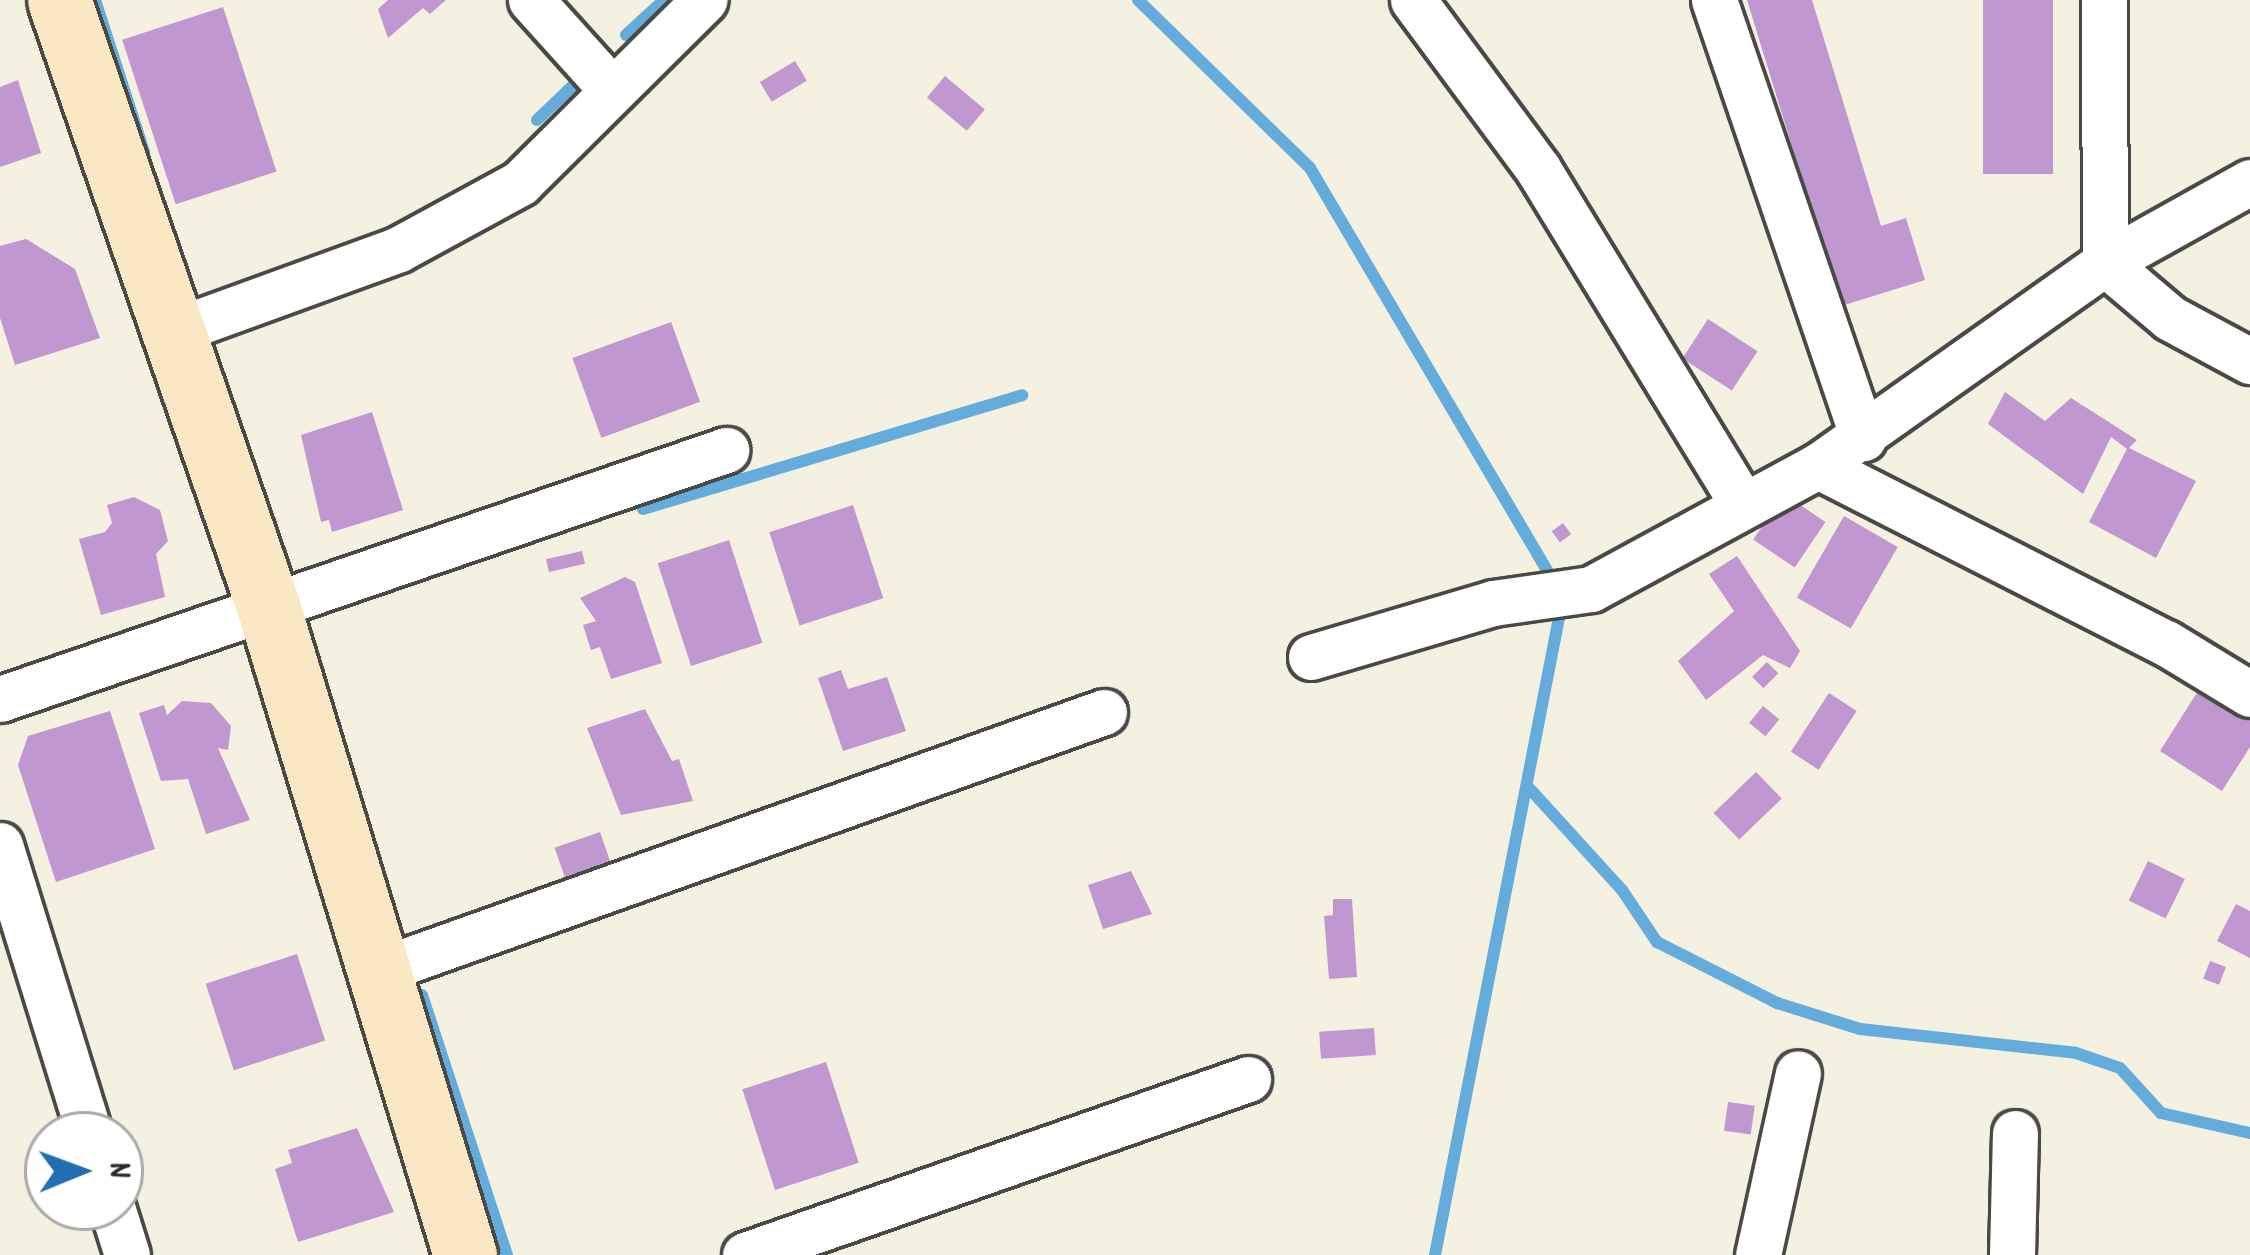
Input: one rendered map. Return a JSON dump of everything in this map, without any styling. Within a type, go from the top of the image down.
[{"type":"main road","points":[[59,0],[177,330],[269,609],[375,972],[465,1255]]},
{"type":"street","points":[[531,0],[611,89]]},
{"type":"street","points":[[177,330],[399,249],[520,183],[704,0]]},
{"type":"street","points":[[1413,0],[1538,169],[1742,501]]},
{"type":"street","points":[[1714,0],[1863,438]]},
{"type":"street","points":[[2104,0],[2105,263],[2170,318],[2250,361]]},
{"type":"street","points":[[1311,657],[1493,603],[1591,589],[1742,501],[1818,466],[1863,438],[1959,361],[2105,263],[2250,182]]},
{"type":"street","points":[[0,700],[727,450]]},
{"type":"street","points":[[1818,466],[2166,643],[2250,694]]},
{"type":"street","points":[[375,972],[1104,712]]},
{"type":"street","points":[[0,844],[83,1111]]},
{"type":"street","points":[[1758,1255],[1798,1073]]},
{"type":"street","points":[[745,1255],[1247,1079]]},
{"type":"street","points":[[2012,1255],[2015,1133]]},
{"type":"building","points":[[388,0],[446,0],[430,14],[423,8],[388,38],[378,9]]},
{"type":"building","points":[[1747,0],[1812,0],[1881,226],[1906,218],[1925,280],[1841,306]]},
{"type":"building","points":[[1983,0],[2053,0],[2053,174],[1983,174]]},
{"type":"building","points":[[223,7],[276,172],[176,204],[122,40]]},
{"type":"building","points":[[795,61],[807,81],[772,102],[760,82]]},
{"type":"building","points":[[945,76],[985,109],[967,131],[927,97]]},
{"type":"building","points":[[18,80],[41,153],[0,167],[0,87]]},
{"type":"building","points":[[26,239],[75,269],[100,338],[15,365],[0,318],[0,246]]},
{"type":"building","points":[[1708,319],[1757,351],[1732,391],[1682,358]]},
{"type":"building","points":[[671,322],[700,402],[601,438],[572,358]]},
{"type":"building","points":[[2005,392],[2045,421],[2071,398],[2137,440],[2129,448],[2196,481],[2156,558],[2089,522],[2127,449],[2111,437],[2083,494],[1988,424]]},
{"type":"building","points":[[372,412],[403,510],[332,532],[329,520],[321,522],[301,435]]},
{"type":"building","points":[[1784,494],[1825,522],[1795,568],[1753,540]]},
{"type":"building","points":[[134,497],[160,510],[168,541],[156,554],[165,597],[101,615],[79,539],[105,532],[112,523],[107,505]]},
{"type":"building","points":[[853,505],[883,598],[800,625],[769,532]]},
{"type":"building","points":[[1844,516],[1898,547],[1851,628],[1797,597]]},
{"type":"building","points":[[1563,523],[1571,534],[1560,543],[1552,531]]},
{"type":"building","points":[[729,540],[762,643],[691,666],[658,563]]},
{"type":"building","points":[[582,551],[585,564],[549,572],[546,559]]},
{"type":"building","points":[[1737,556],[1800,651],[1790,668],[1763,655],[1706,700],[1678,661],[1734,611],[1709,574]]},
{"type":"building","points":[[625,577],[635,582],[662,663],[611,679],[600,647],[591,650],[583,625],[596,621],[580,598]]},
{"type":"building","points":[[1767,662],[1778,673],[1763,688],[1752,677]]},
{"type":"building","points":[[841,670],[848,689],[887,677],[906,731],[843,751],[818,678]]},
{"type":"building","points":[[2205,680],[2250,708],[2250,747],[2222,791],[2160,751]]},
{"type":"building","points":[[1829,693],[1857,711],[1819,770],[1791,752]]},
{"type":"building","points":[[182,701],[211,703],[231,726],[228,750],[218,748],[250,820],[206,834],[188,779],[161,781],[139,713],[164,705],[167,715]]},
{"type":"building","points":[[1763,706],[1779,719],[1765,736],[1749,723]]},
{"type":"building","points":[[645,709],[672,761],[679,759],[693,801],[621,815],[587,728]]},
{"type":"building","points":[[110,711],[155,849],[56,882],[18,765],[28,736]]},
{"type":"building","points":[[1756,772],[1782,799],[1739,840],[1714,813]]},
{"type":"building","points":[[600,832],[610,861],[565,877],[555,848]]},
{"type":"building","points":[[2148,861],[2185,879],[2166,919],[2129,901]]},
{"type":"building","points":[[1131,871],[1152,914],[1103,929],[1088,885]]},
{"type":"building","points":[[1333,899],[1352,899],[1357,977],[1329,979],[1324,916],[1333,915]]},
{"type":"building","points":[[2236,904],[2250,911],[2250,958],[2217,941]]},
{"type":"building","points":[[297,954],[325,1041],[234,1070],[206,984]]},
{"type":"building","points":[[2210,961],[2226,967],[2219,985],[2203,979]]},
{"type":"building","points":[[1374,1028],[1376,1055],[1321,1059],[1319,1032]]},
{"type":"building","points":[[826,1062],[859,1163],[775,1190],[742,1089]]},
{"type":"building","points":[[1728,1102],[1755,1106],[1751,1134],[1724,1131]]},
{"type":"building","points":[[357,1128],[394,1212],[298,1242],[275,1169],[292,1163],[288,1150]]},
{"type":"waterway","points":[[95,0],[144,152]]},
{"type":"waterway","points":[[626,35],[664,0]]},
{"type":"waterway","points":[[1138,0],[1310,168],[1555,584]]},
{"type":"waterway","points":[[537,120],[584,75]]},
{"type":"waterway","points":[[643,509],[1022,395]]},
{"type":"waterway","points":[[1435,1255],[1562,602]]},
{"type":"waterway","points":[[1530,789],[1622,890],[1657,942],[1777,1003],[1860,1029],[2076,1053],[2120,1068],[2161,1113],[2250,1133]]},
{"type":"waterway","points":[[422,995],[507,1255]]}]
